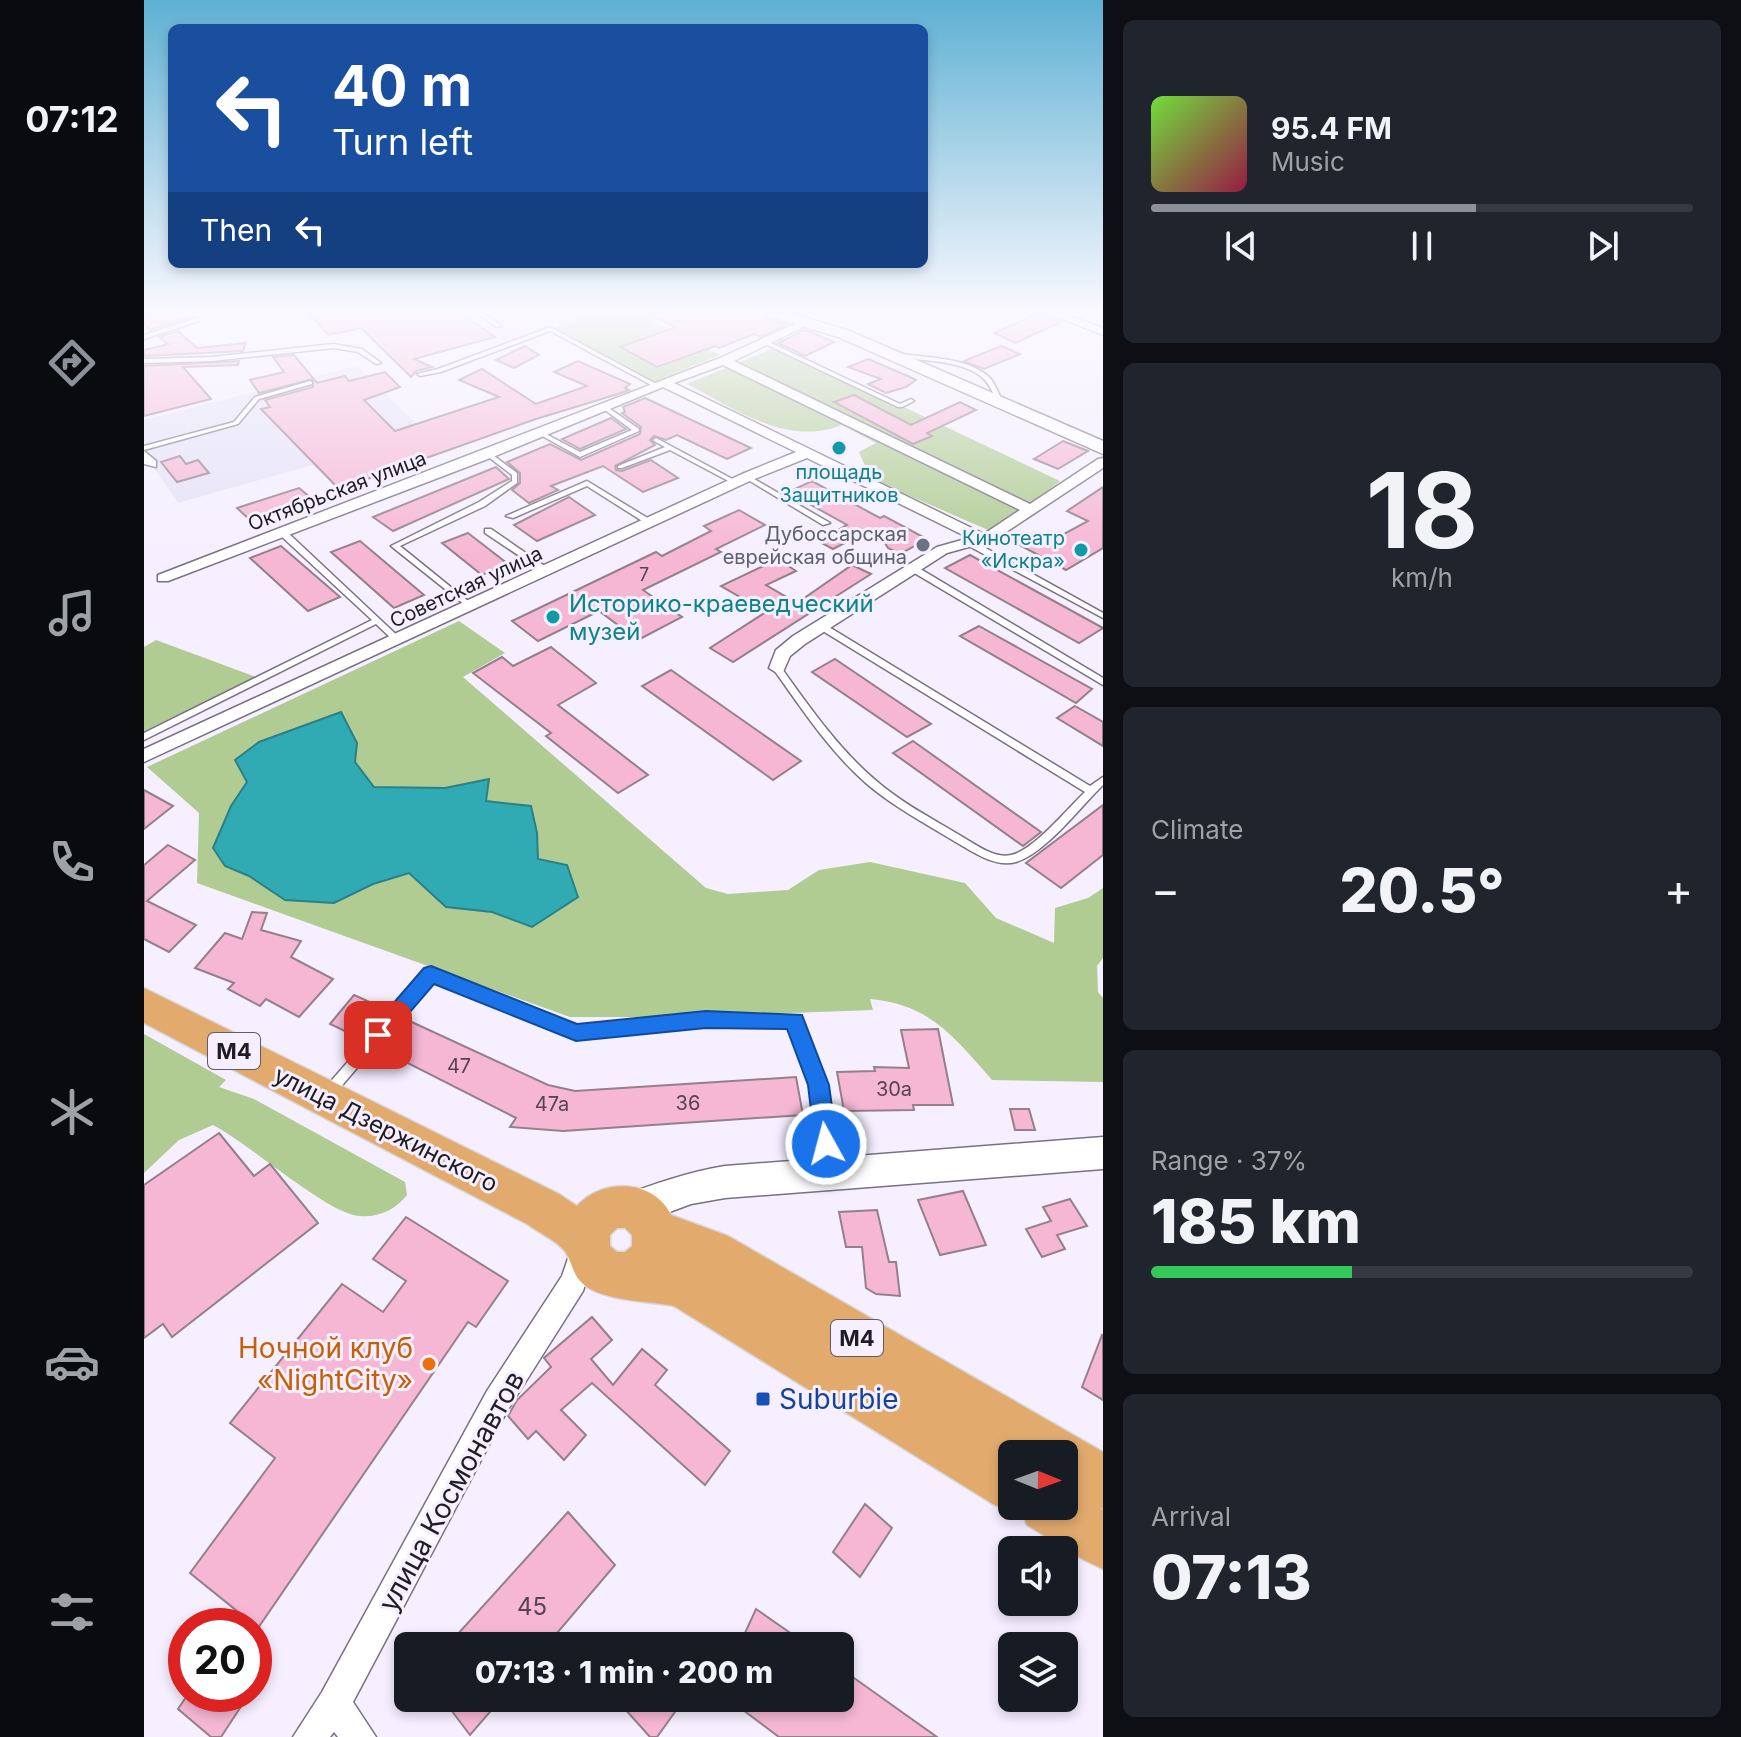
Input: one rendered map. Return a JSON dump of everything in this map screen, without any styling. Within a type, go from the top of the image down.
[{"type":"highway","name":"улица Дзержинского","points":[[144,1004],[682,1284],[998,1476]]},
{"type":"highway","name":"улица Дзержинского","points":[[613,1247],[711,1252],[1031,1440]]},
{"type":"highway","points":[[1078,1467],[1103,1482]]},
{"type":"highway","points":[[1069,1520],[1103,1541]]},
{"type":"street","name":"Октябрьская улица","points":[[163,578],[488,454],[634,394]]},
{"type":"street","points":[[682,394],[976,541]]},
{"type":"street","points":[[792,394],[1031,510]]},
{"type":"street","points":[[982,394],[1103,448]]},
{"type":"street","name":"Советская улица","points":[[151,753],[804,454]]},
{"type":"street","points":[[777,668],[782,654],[821,626],[942,550],[953,544],[976,541],[1031,510],[1103,462]]},
{"type":"street","points":[[613,1247],[691,1188],[830,1173],[1103,1153]]},
{"type":"street","name":"улица Космонавтов","points":[[310,1737],[334,1704],[497,1401],[613,1247]]},
{"type":"street","points":[[334,1704],[359,1737]]},
{"type":"lane","points":[[144,448],[236,423],[257,398],[271,394]]},
{"type":"lane","points":[[875,394],[900,406],[911,401]]},
{"type":"lane","points":[[540,433],[580,455],[637,430],[603,406]]},
{"type":"lane","points":[[656,440],[826,523]]},
{"type":"lane","points":[[620,467],[669,448]]},
{"type":"lane","points":[[470,607],[395,546],[482,504],[515,482],[515,474],[488,454]]},
{"type":"lane","points":[[510,516],[587,483],[650,522]]},
{"type":"lane","points":[[488,531],[548,571]]},
{"type":"lane","points":[[283,533],[398,640]]},
{"type":"lane","points":[[976,541],[1103,616]]},
{"type":"lane","points":[[914,569],[1103,682]]},
{"type":"lane","points":[[151,753],[144,738],[377,621]]},
{"type":"lane","points":[[821,626],[1091,791]]},
{"type":"lane","points":[[777,668],[834,744],[863,774],[896,802],[981,852],[1002,859],[1015,859],[1103,780]]},
{"type":"lane","points":[[325,1096],[431,974],[576,1033],[706,1020],[795,1021],[819,1085],[830,1173]]},
{"type":"shaded area","points":[[246,394],[386,394],[426,433],[178,503],[144,454],[144,420]]},
{"type":"green space","points":[[706,394],[876,394],[1060,481],[1031,505],[988,530],[871,479],[859,452],[876,443],[842,425],[822,431],[801,431],[781,428],[743,414]]},
{"type":"green space","points":[[459,621],[505,653],[463,677],[706,888],[728,894],[788,890],[819,870],[870,862],[965,883],[996,918],[1054,943],[1055,908],[1088,898],[1103,888],[1103,958],[1097,966],[1098,992],[1103,998],[1103,1082],[992,1080],[953,1037],[925,1016],[891,1002],[870,999],[873,1010],[677,1017],[570,1017],[197,883],[199,813],[147,767]]},
{"type":"green space","points":[[156,640],[256,677],[144,731],[144,647]]},
{"type":"green space","points":[[144,1034],[226,1080],[219,1087],[254,1099],[405,1182],[407,1195],[392,1209],[379,1214],[359,1216],[345,1212],[308,1191],[213,1125],[179,1140],[144,1173]]},
{"type":"water","points":[[341,712],[357,743],[355,762],[374,787],[445,788],[489,779],[486,801],[531,806],[537,833],[538,859],[567,865],[578,897],[532,927],[492,912],[446,907],[409,873],[373,884],[334,903],[285,900],[249,876],[225,866],[213,848],[231,806],[247,782],[235,760],[259,742]]},
{"type":"building","points":[[144,394],[207,394],[211,399],[144,416]]},
{"type":"building","points":[[287,394],[380,394],[364,400],[395,431],[499,397],[492,394],[521,394],[536,404],[564,394],[618,394],[536,419],[339,489],[261,409],[270,407],[265,400]]},
{"type":"building","points":[[854,395],[911,425],[960,402],[976,410],[927,433],[932,436],[913,444],[834,402]]},
{"type":"building","points":[[645,398],[751,448],[727,459],[677,435],[666,440],[654,436],[650,440],[655,445],[615,466],[616,470],[622,471],[651,460],[678,478],[643,492],[603,466],[551,486],[558,490],[529,503],[512,490],[520,483],[520,473],[507,462],[550,444],[581,460],[640,434],[641,427],[622,413],[625,412],[623,407]]},
{"type":"building","points":[[611,418],[626,429],[580,449],[562,439]]},
{"type":"building","points":[[1063,441],[1088,451],[1058,469],[1034,459]]},
{"type":"building","points":[[180,456],[186,464],[198,460],[209,473],[177,482],[161,462]]},
{"type":"building","points":[[496,467],[509,479],[393,531],[373,517]]},
{"type":"building","points":[[812,481],[880,518],[884,516],[927,539],[900,554],[888,548],[878,532],[868,531],[833,549],[818,541],[847,525],[788,492]]},
{"type":"building","points":[[1103,487],[1103,548],[1066,570],[1016,543],[1036,532],[1053,540],[1088,521],[1067,511]]},
{"type":"building","points":[[299,488],[311,498],[250,520],[237,508]]},
{"type":"building","points":[[569,497],[595,515],[537,541],[514,525]]},
{"type":"building","points":[[739,510],[765,525],[716,549],[721,552],[643,590],[682,617],[638,640],[599,611],[538,641],[512,621],[656,552],[662,556],[711,531],[704,526]]},
{"type":"building","points":[[468,533],[508,564],[482,575],[442,543]]},
{"type":"building","points":[[360,541],[424,595],[394,608],[331,552]]},
{"type":"building","points":[[281,546],[340,597],[308,611],[250,558]]},
{"type":"building","points":[[970,555],[1103,628],[1079,643],[945,568]]},
{"type":"building","points":[[778,559],[796,571],[766,585],[797,603],[852,565],[871,574],[733,662],[710,648],[766,612],[721,586]]},
{"type":"building","points":[[979,626],[1092,689],[1076,703],[960,636]]},
{"type":"building","points":[[551,647],[596,683],[558,705],[648,775],[618,793],[546,736],[551,733],[473,673],[502,657],[513,666]]},
{"type":"building","points":[[835,659],[931,724],[907,737],[812,672]]},
{"type":"building","points":[[671,670],[801,761],[773,780],[642,686]]},
{"type":"building","points":[[1075,706],[1103,722],[1103,746],[1057,718]]},
{"type":"building","points":[[913,741],[1041,832],[1023,846],[893,753]]},
{"type":"building","points":[[144,790],[173,806],[144,829]]},
{"type":"building","points":[[1103,805],[1103,855],[1061,888],[1026,863]]},
{"type":"building","points":[[168,845],[195,860],[147,901],[196,925],[169,952],[144,939],[144,865]]},
{"type":"building","points":[[252,912],[267,913],[261,930],[301,941],[291,957],[333,979],[299,1017],[266,999],[260,1006],[228,989],[234,983],[195,968],[225,933],[242,939]]},
{"type":"building","points":[[354,995],[374,1004],[351,1034],[330,1024]]},
{"type":"building","points":[[403,1018],[548,1085],[575,1091],[796,1077],[803,1115],[563,1131],[510,1127],[516,1118],[378,1048]]},
{"type":"building","points":[[938,1029],[953,1105],[913,1105],[914,1110],[844,1111],[837,1072],[875,1071],[874,1067],[909,1068],[901,1030]]},
{"type":"building","points":[[1010,1109],[1029,1109],[1035,1130],[1015,1130]]},
{"type":"building","points":[[219,1133],[254,1176],[270,1164],[318,1223],[172,1337],[163,1324],[144,1338],[144,1185]]},
{"type":"building","points":[[963,1191],[986,1245],[940,1255],[918,1200]]},
{"type":"building","points":[[1070,1199],[1087,1226],[1057,1235],[1065,1249],[1042,1257],[1026,1229],[1051,1221],[1043,1207]]},
{"type":"building","points":[[877,1210],[889,1262],[896,1262],[900,1296],[876,1294],[866,1288],[862,1247],[846,1247],[839,1212]]},
{"type":"building","points":[[406,1217],[508,1281],[476,1327],[468,1322],[272,1608],[233,1608],[190,1573],[275,1458],[230,1423],[342,1284],[383,1312],[406,1281],[373,1259]]},
{"type":"building","points":[[592,1317],[612,1340],[591,1359],[613,1385],[642,1349],[667,1370],[655,1385],[730,1451],[705,1485],[592,1383],[561,1410],[586,1435],[564,1460],[536,1431],[528,1439],[508,1416],[517,1400],[551,1367],[544,1358]]},
{"type":"building","points":[[1103,1336],[1103,1400],[1082,1387]]},
{"type":"building","points":[[865,1504],[892,1528],[860,1577],[833,1552]]},
{"type":"building","points":[[568,1512],[615,1565],[558,1632],[460,1632]]},
{"type":"building","points":[[756,1609],[789,1632],[745,1632]]},
{"type":"building","points":[[854,1678],[937,1737],[779,1737],[746,1712],[854,1712]]},
{"type":"building","points":[[182,1712],[237,1712],[221,1737],[211,1737]]},
{"type":"building","points":[[453,1712],[490,1712],[470,1735]]},
{"type":"building","points":[[628,1712],[675,1712],[657,1737],[650,1737]]},
{"type":"place","name":"площадь Защитников","points":[[839,448]]},
{"type":"place","name":"Дубоссарская еврейская община","points":[[923,545]]},
{"type":"place","name":"Кинотеатр «Искра»","points":[[1081,550]]},
{"type":"place","name":"Историко-краеведческий музей","points":[[553,617]]},
{"type":"place","name":"Ночной клуб «NightCity»","points":[[429,1364]]},
{"type":"place","name":"Suburbie","points":[[763,1399]]},
{"type":"route","points":[[378,1035],[431,974],[576,1033],[706,1020],[795,1021],[819,1085],[826,1144]]}]
